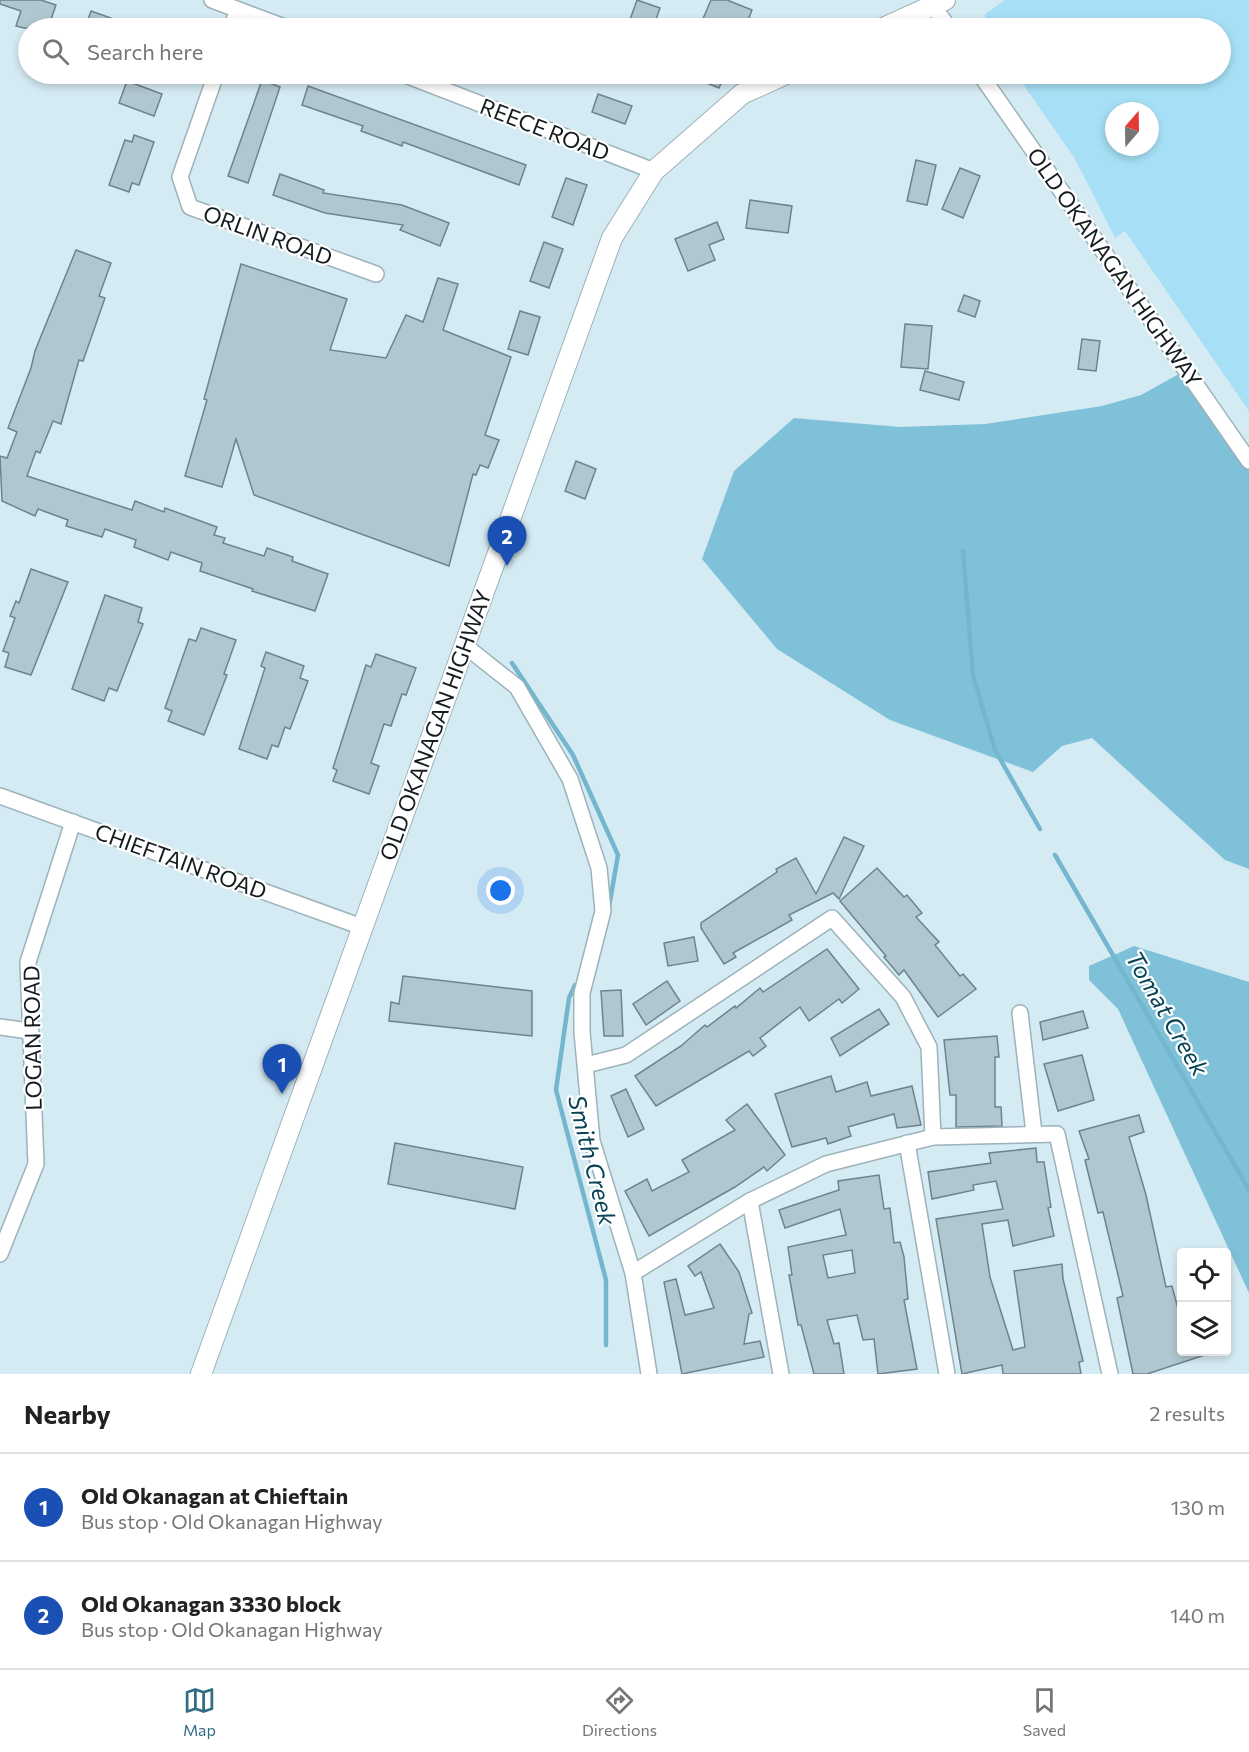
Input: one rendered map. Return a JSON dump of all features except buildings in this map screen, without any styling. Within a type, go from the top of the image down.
[{"type":"main road","points":[[906,18],[939,3]]},
{"type":"main road","name":"OLD OKANAGAN HIGHWAY","points":[[201,1374],[612,238],[654,171],[742,94],[764,84]]},
{"type":"street","points":[[212,0],[261,18]]},
{"type":"street","points":[[939,3],[945,18]]},
{"type":"street","points":[[235,18],[238,9]]},
{"type":"street","name":"ORLIN ROAD","points":[[213,84],[180,177],[190,207],[376,274]]},
{"type":"street","name":"REECE ROAD","points":[[429,84],[654,171]]},
{"type":"street","name":"OLD OKANAGAN HIGHWAY","points":[[987,84],[1249,461]]},
{"type":"street","points":[[464,645],[517,687],[570,779],[599,868],[603,911],[582,993],[582,1032],[591,1141],[633,1273],[649,1374]]},
{"type":"street","name":"CHIEFTAIN ROAD","points":[[0,796],[362,927]]},
{"type":"street","name":"LOGAN ROAD","points":[[0,1252],[36,1164],[28,962],[73,822]]},
{"type":"street","points":[[586,1065],[626,1055],[832,918],[903,997],[928,1047],[933,1137]]},
{"type":"street","points":[[1020,1013],[1034,1133]]},
{"type":"street","points":[[0,1027],[29,1031]]},
{"type":"street","points":[[633,1273],[750,1201],[826,1164],[933,1137],[1057,1134],[1110,1374]]},
{"type":"street","points":[[907,1143],[947,1374]]},
{"type":"street","points":[[750,1201],[781,1374]]},
{"type":"shaded area","points":[[1005,0],[1249,0],[1249,411],[1125,231],[1115,238],[1075,159],[1023,84],[1231,84],[1231,18],[986,18],[985,14]]},
{"type":"shaded area","points":[[1186,370],[1249,454],[1249,869],[1225,860],[1092,738],[1062,746],[1033,772],[890,720],[777,649],[702,559],[734,471],[794,418],[900,427],[985,424],[1102,406],[1141,395]]},
{"type":"shaded area","points":[[1134,946],[1249,982],[1249,1293],[1231,1254],[1231,1248],[1228,1248],[1118,1009],[1089,980],[1089,966]]},
{"type":"waterway","name":"Tomat Creek","points":[[963,551],[973,675],[995,750],[1040,829]]},
{"type":"waterway","name":"Smith Creek","points":[[512,663],[573,755],[618,855],[609,907]]},
{"type":"waterway","name":"Tomat Creek","points":[[1055,855],[1249,1190]]},
{"type":"waterway","name":"Smith Creek","points":[[575,985],[569,998],[556,1090],[606,1280],[606,1345]]},
{"type":"place","name":"Old Okanagan 3330 block","points":[[507,566]]},
{"type":"place","name":"Old Okanagan at Chieftain","points":[[282,1094]]}]
